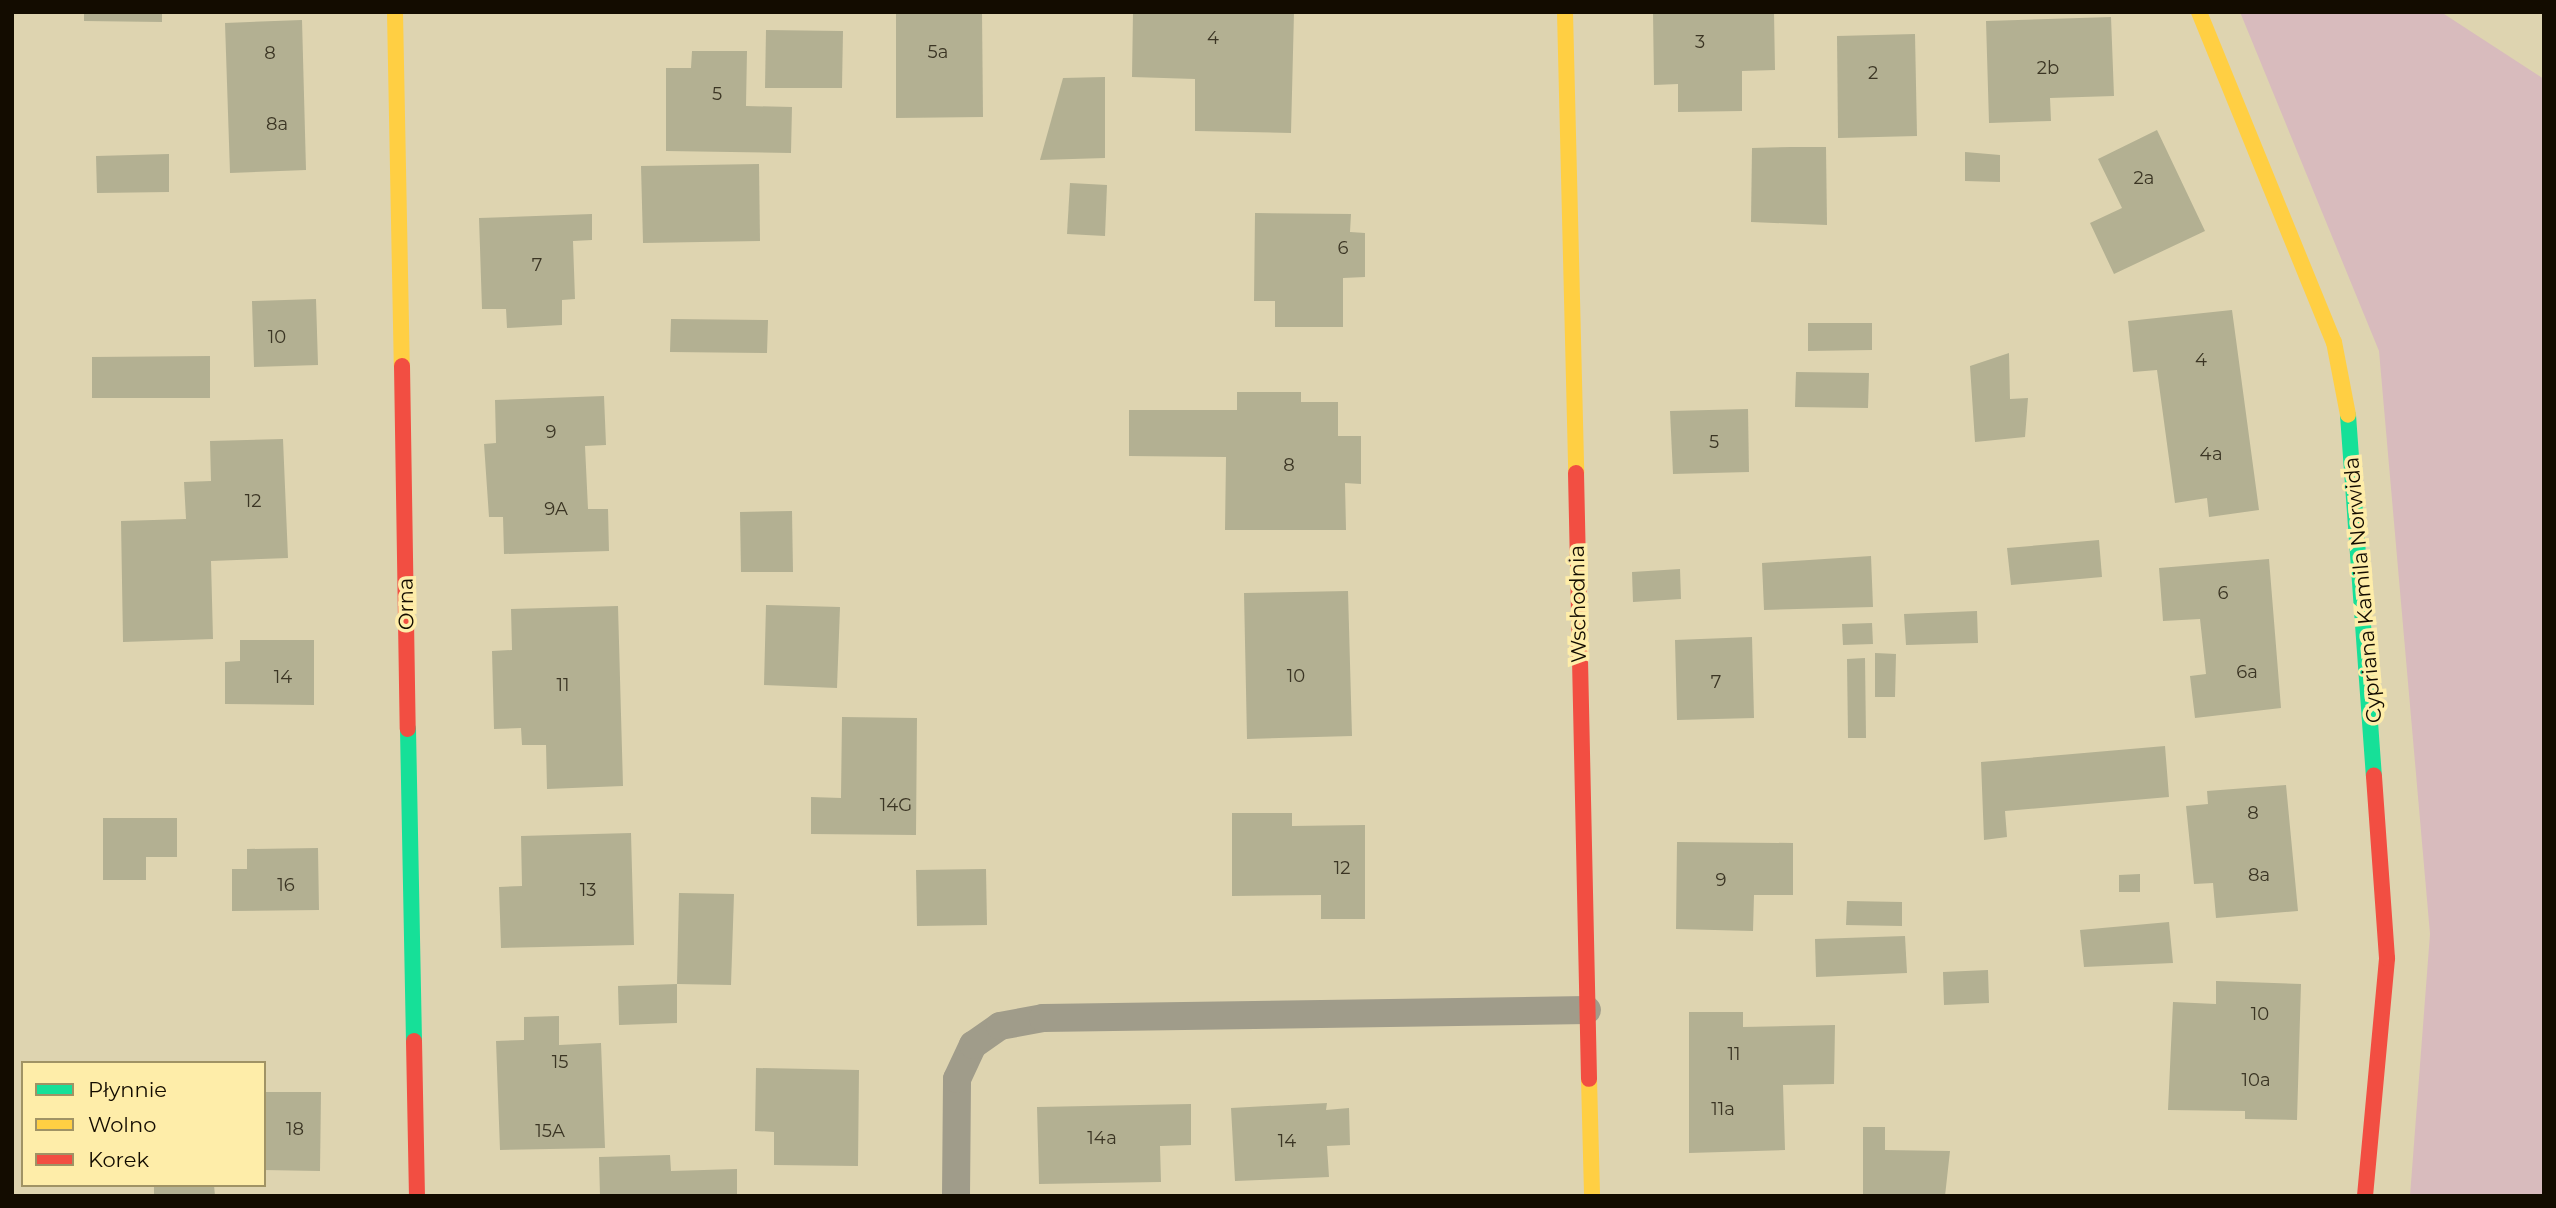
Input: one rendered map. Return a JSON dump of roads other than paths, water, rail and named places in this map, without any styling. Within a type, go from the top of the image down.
[{"type":"street","name":"Orna","points":[[395,12],[417,1196]]},
{"type":"street","name":"Wschodnia","points":[[1564,12],[1592,1196]]},
{"type":"street","name":"Cypriana Kamila Norwida","points":[[2199,12],[2334,342],[2347,407],[2387,958],[2365,1196]]},
{"type":"lane","points":[[956,1196],[957,1079],[973,1045],[1000,1026],[1042,1018],[1587,1010]]}]
